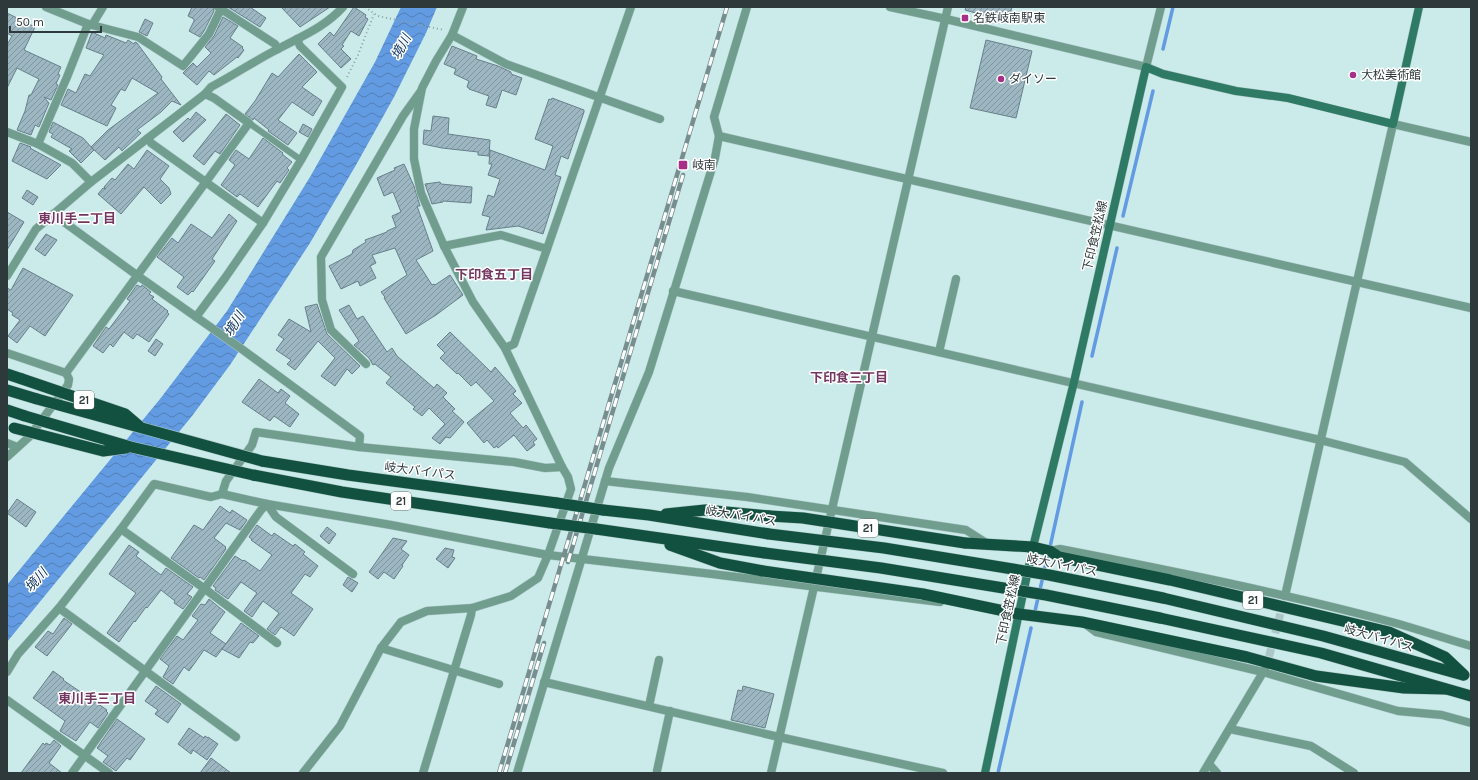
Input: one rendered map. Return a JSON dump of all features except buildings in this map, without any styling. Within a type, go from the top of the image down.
[{"type":"highway","name":"21","points":[[7,374],[125,414],[142,429]]},
{"type":"highway","name":"岐大バイパス","points":[[7,390],[142,429],[262,461],[348,475],[649,515],[769,534],[892,549],[1049,575],[1163,598],[1323,636],[1468,676]]},
{"type":"highway","name":"21","points":[[7,410],[131,448],[253,475],[342,492],[596,530],[881,568],[1046,595],[1321,653],[1471,696]]},
{"type":"highway","name":"21","points":[[11,427],[103,451],[131,448]]},
{"type":"highway","name":"21","points":[[649,515],[705,510],[803,518],[965,543],[1033,548],[1050,551],[1059,558],[1170,580],[1388,632],[1446,657],[1468,676]]},
{"type":"highway","name":"21","points":[[648,537],[720,563],[763,571],[924,594],[1019,614],[1082,622],[1247,657],[1316,676],[1404,688],[1445,689]]},
{"type":"main road","points":[[1146,67],[1163,74],[1236,91],[1288,98],[1392,124],[1419,7]]},
{"type":"main road","name":"下印食笠松線","points":[[984,773],[1033,548],[1074,382],[1146,67]]},
{"type":"street","points":[[46,7],[90,24],[138,37],[183,66],[209,34],[220,8],[275,44],[278,49]]},
{"type":"street","points":[[38,144],[90,24],[103,7]]},
{"type":"street","points":[[7,276],[36,229],[91,182],[211,88],[278,49],[314,32],[336,16],[343,7]]},
{"type":"street","points":[[366,364],[331,330],[322,300],[321,257],[403,116],[422,88],[452,35],[463,7]]},
{"type":"street","points":[[517,773],[609,468],[649,372],[715,158],[719,136],[714,117],[747,7]]},
{"type":"street","points":[[890,7],[1146,67],[1161,7]]},
{"type":"street","points":[[771,773],[948,7]]},
{"type":"street","points":[[506,348],[514,344],[599,98],[628,8]]},
{"type":"street","points":[[452,35],[506,64],[660,119]]},
{"type":"street","points":[[196,317],[221,285],[263,223],[302,160],[342,87],[300,46],[297,39]]},
{"type":"street","points":[[303,773],[340,726],[381,648],[401,622],[427,611],[472,608],[511,596],[538,578],[548,555],[571,489],[568,477],[506,348],[473,302],[444,246],[421,193],[414,159],[414,129],[422,88]]},
{"type":"street","points":[[66,373],[249,123],[214,98],[204,94]]},
{"type":"street","points":[[1285,596],[1392,124],[1471,142]]},
{"type":"street","points":[[7,132],[38,144],[72,163],[91,182]]},
{"type":"street","points":[[719,136],[1471,308]]},
{"type":"street","points":[[148,138],[151,143],[263,223]]},
{"type":"street","points":[[53,214],[360,436],[359,447]]},
{"type":"street","points":[[444,246],[501,234],[547,249]]},
{"type":"street","points":[[940,352],[956,279]]},
{"type":"street","points":[[674,291],[1074,382],[1320,440],[1404,462],[1471,519]]},
{"type":"street","points":[[7,353],[66,373],[69,378],[68,385],[29,437],[7,457]]},
{"type":"street","points":[[222,494],[226,481],[252,445],[256,432],[359,447],[514,462],[545,468],[562,467]]},
{"type":"street","points":[[7,443],[17,447]]},
{"type":"street","points":[[605,481],[747,497],[966,530],[988,544]]},
{"type":"street","points":[[7,672],[18,654],[59,608],[154,484],[211,497],[222,494],[268,504],[391,525],[548,555],[954,604],[960,601]]},
{"type":"street","points":[[268,504],[276,517],[353,574]]},
{"type":"street","points":[[72,773],[261,510],[268,504]]},
{"type":"street","points":[[121,529],[278,643]]},
{"type":"street","points":[[1050,551],[1060,549],[1173,571],[1285,596],[1399,624],[1471,646]]},
{"type":"street","points":[[59,608],[236,737]]},
{"type":"street","points":[[423,773],[472,608]]},
{"type":"street","points":[[1082,622],[1096,632],[1264,670],[1398,710],[1442,715],[1471,723]]},
{"type":"street","points":[[381,648],[499,684]]},
{"type":"street","points":[[650,706],[659,660]]},
{"type":"street","points":[[1203,773],[1264,670]]},
{"type":"street","points":[[544,682],[779,737],[943,773]]},
{"type":"street","points":[[7,700],[109,773]]},
{"type":"street","points":[[657,771],[670,711]]},
{"type":"street","points":[[1230,729],[1311,746],[1354,773]]},
{"type":"street","points":[[1209,764],[1217,773]]},
{"type":"lane","points":[[249,123],[302,160]]},
{"type":"path","points":[[365,7],[378,16],[444,30]]},
{"type":"path","points":[[342,87],[358,55],[374,14]]},
{"type":"water","name":"境川","points":[[401,7],[437,7],[426,33],[394,97],[310,243],[230,365],[192,416],[7,642],[7,585],[160,399],[227,311],[310,177],[375,62]]},
{"type":"waterway","points":[[1163,49],[1173,7]]},
{"type":"waterway","points":[[1123,216],[1153,91]]},
{"type":"waterway","points":[[1092,356],[1117,248]]},
{"type":"waterway","points":[[1050,547],[1082,402]]},
{"type":"waterway","points":[[1035,611],[1048,555]]},
{"type":"waterway","points":[[998,773],[1031,628]]},
{"type":"tunnel","points":[[1266,668],[1285,596]]},
{"type":"railway","points":[[499,773],[727,7]]},
{"type":"railway","points":[[568,562],[683,175]]},
{"type":"railway","points":[[505,773],[544,643]]},
{"type":"place","name":"名鉄岐南駅東","points":[[965,18]]},
{"type":"place","name":"大松美術館","points":[[1353,75]]},
{"type":"place","name":"ダイソー","points":[[1001,79]]},
{"type":"place","name":"岐南","points":[[683,165]]},
{"type":"district","name":"東川手二丁目","points":[[77,218]]},
{"type":"district","name":"下印食五丁目","points":[[494,274]]},
{"type":"district","name":"下印食三丁目","points":[[849,377]]},
{"type":"district","name":"東川手三丁目","points":[[97,698]]}]
